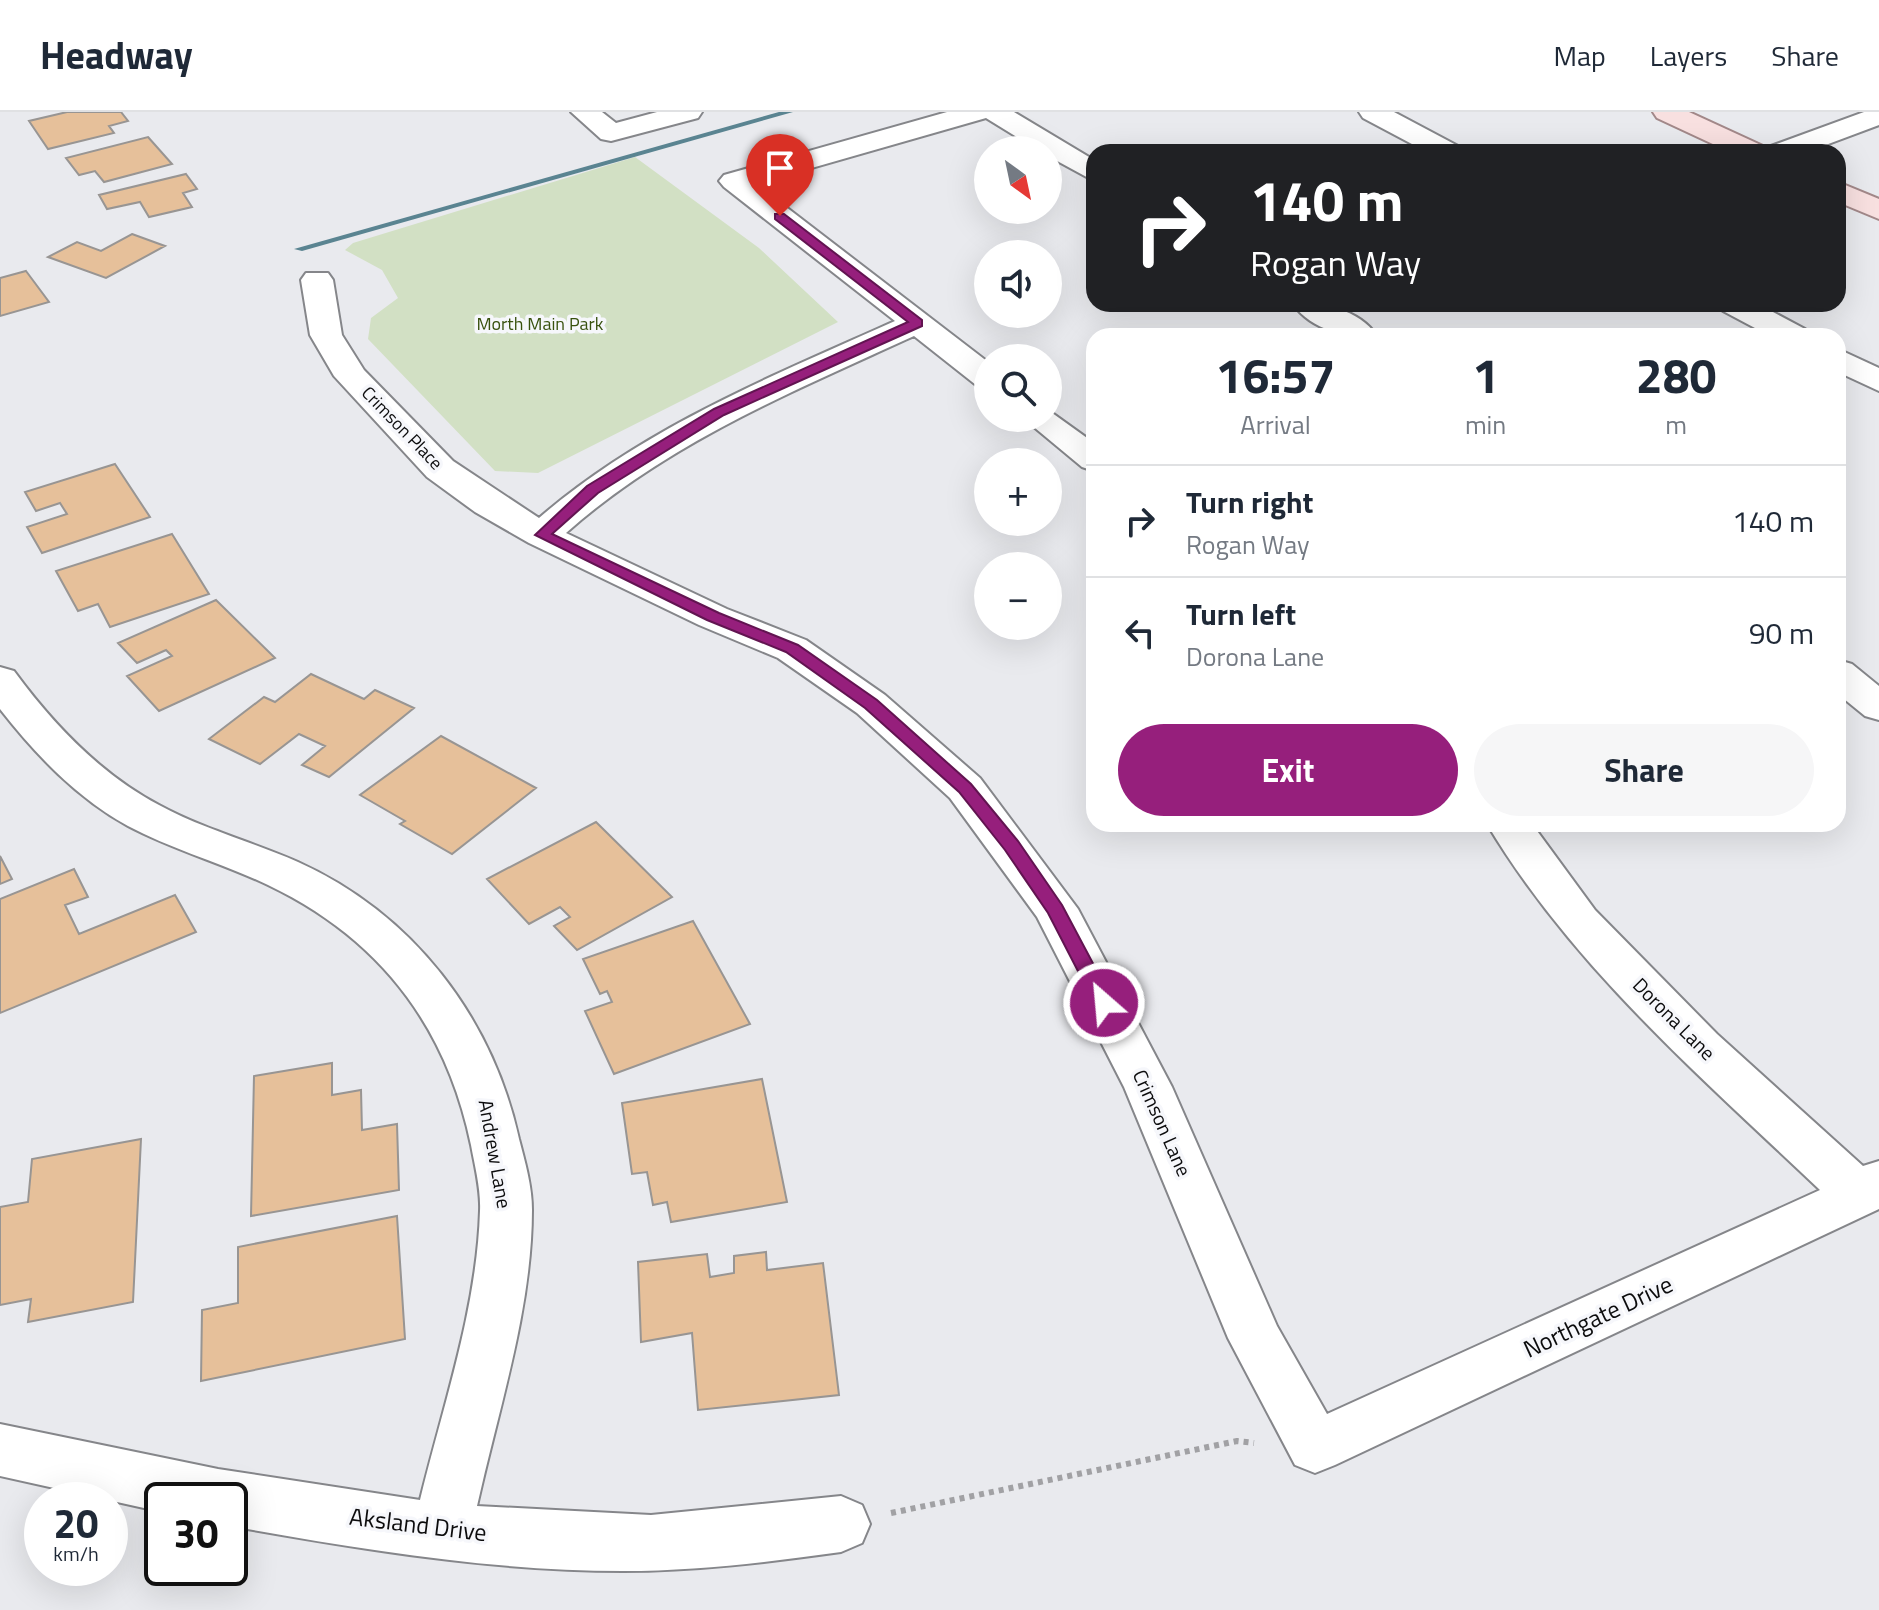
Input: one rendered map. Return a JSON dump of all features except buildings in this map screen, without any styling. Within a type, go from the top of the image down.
[{"type":"main road","points":[[1667,112],[1736,144]]},
{"type":"main road","points":[[1846,195],[1879,210]]},
{"type":"street","points":[[585,112],[611,133],[688,112]]},
{"type":"street","points":[[974,367],[734,181],[978,112]]},
{"type":"street","points":[[995,112],[1086,167]]},
{"type":"street","points":[[1373,112],[1433,144]]},
{"type":"street","points":[[1803,144],[1879,116]]},
{"type":"street","name":"Crimson Place","points":[[317,280],[326,335],[351,376],[440,469],[488,504],[542,535]]},
{"type":"street","points":[[1322,312],[1348,328]]},
{"type":"street","points":[[1749,312],[1779,328]]},
{"type":"street","points":[[542,535],[593,490],[719,412],[917,323]]},
{"type":"street","points":[[1846,363],[1879,381]]},
{"type":"street","points":[[1058,432],[1086,454]]},
{"type":"street","name":"Crimson Lane","points":[[542,535],[713,617],[792,649],[871,704],[965,788],[1011,846],[1062,922],[1148,1087],[1255,1338],[1315,1447]]},
{"type":"street","name":"Andrew Lane","points":[[0,680],[59,754],[142,815],[288,876],[363,921],[419,973],[464,1042],[491,1109],[507,1212],[499,1284],[442,1530]]},
{"type":"street","points":[[1846,680],[1879,707]]},
{"type":"street","name":"Dorona Lane","points":[[1515,832],[1579,922],[1700,1047],[1869,1189]]},
{"type":"street","name":"Northgate Drive","points":[[1315,1447],[1869,1189]]},
{"type":"street","name":"Aksland Drive","points":[[0,1450],[183,1492],[442,1530],[588,1542],[733,1539],[841,1524]]},
{"type":"path","points":[[841,1524],[1237,1441],[1315,1447]]},
{"type":"green space","name":"Morth Main Park","points":[[635,157],[759,248],[838,322],[538,473],[495,471],[368,339],[371,318],[398,298],[382,270],[345,250],[353,243]]},
{"type":"waterway","points":[[299,249],[789,112]]},
{"type":"route","points":[[780,216],[917,323],[719,412],[593,490],[542,535],[713,617],[792,649],[871,704],[965,788],[1011,846],[1055,909],[1104,1003]]}]
